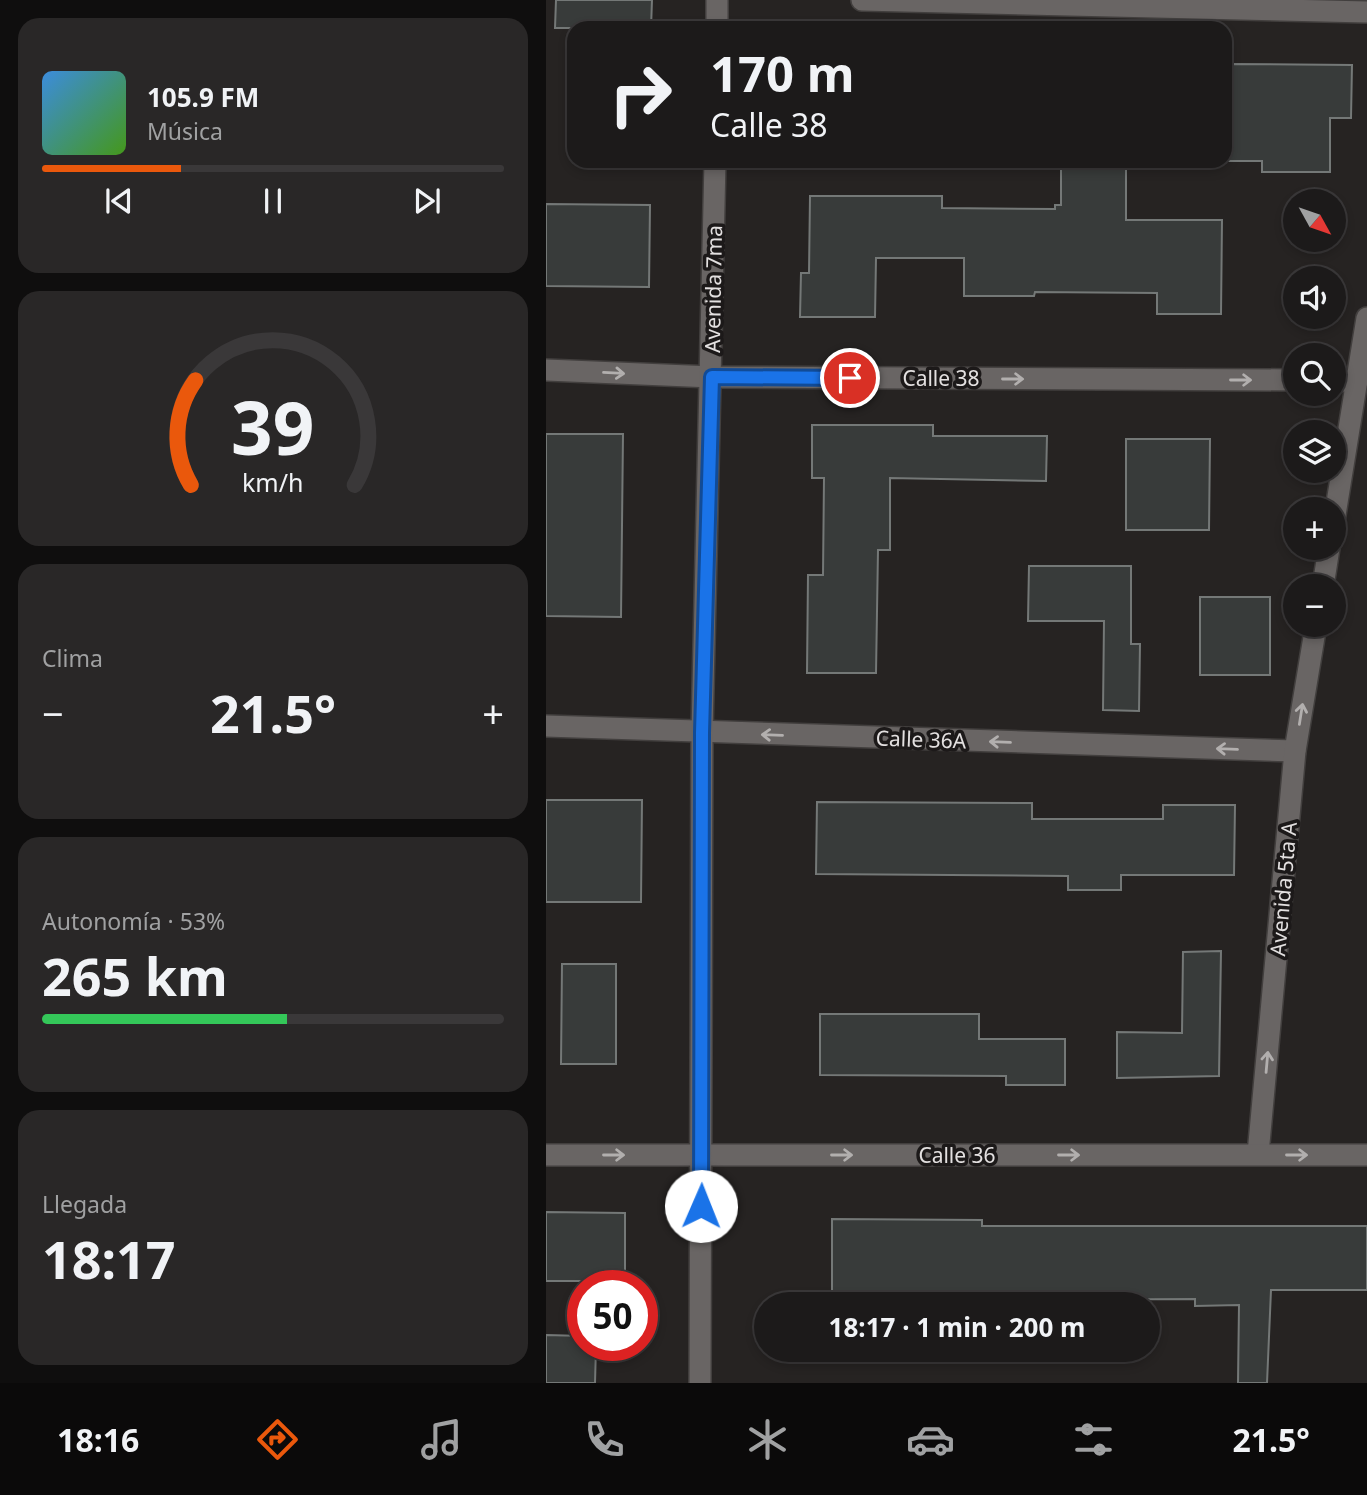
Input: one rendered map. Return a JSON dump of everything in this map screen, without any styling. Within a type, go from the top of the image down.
[{"type":"street","points":[[717,0],[717,21]]},
{"type":"street","points":[[862,0],[1367,12]]},
{"type":"street","name":"Avenida 7ma","points":[[700,1383],[702,733],[715,168]]},
{"type":"street","points":[[1338,497],[1367,317]]},
{"type":"street","name":"Calle 38","points":[[546,370],[712,377],[1283,380]]},
{"type":"street","points":[[1346,381],[1357,381]]},
{"type":"street","name":"Avenida 5ta A","points":[[1258,1154],[1295,751],[1314,637]]},
{"type":"street","name":"Calle 36A","points":[[546,726],[1295,751]]},
{"type":"street","name":"Calle 36","points":[[546,1155],[1367,1155]]},
{"type":"building","points":[[556,0],[652,0],[651,21],[567,21],[567,28],[555,28]]},
{"type":"building","points":[[1232,64],[1352,65],[1351,118],[1330,118],[1330,172],[1262,172],[1262,161],[1232,161]]},
{"type":"building","points":[[1061,168],[1126,168],[1126,220],[1222,220],[1221,314],[1157,314],[1157,293],[1035,292],[1034,296],[964,296],[964,258],[876,258],[875,317],[800,317],[801,273],[809,273],[810,196],[942,196],[942,208],[1055,209],[1055,205],[1061,205]]},
{"type":"building","points":[[546,204],[650,205],[649,287],[546,286]]},
{"type":"building","points":[[812,425],[933,425],[933,436],[1047,436],[1046,481],[890,478],[890,550],[878,550],[876,673],[807,673],[808,575],[823,575],[824,478],[812,478]]},
{"type":"building","points":[[546,434],[623,434],[621,617],[546,616]]},
{"type":"building","points":[[1126,439],[1210,439],[1209,530],[1126,530]]},
{"type":"building","points":[[1029,566],[1131,566],[1131,644],[1140,644],[1139,711],[1103,710],[1104,621],[1028,621]]},
{"type":"building","points":[[1200,597],[1270,597],[1270,675],[1200,675]]},
{"type":"building","points":[[546,800],[642,800],[641,902],[546,902]]},
{"type":"building","points":[[817,802],[1032,803],[1032,819],[1163,819],[1163,805],[1235,805],[1234,875],[1121,875],[1121,890],[1068,890],[1068,876],[816,874]]},
{"type":"building","points":[[1221,951],[1219,1076],[1117,1078],[1117,1032],[1182,1033],[1183,952]]},
{"type":"building","points":[[562,964],[616,964],[616,1064],[561,1064]]},
{"type":"building","points":[[820,1014],[979,1014],[979,1039],[1065,1039],[1065,1085],[1006,1085],[1006,1076],[820,1075]]},
{"type":"building","points":[[546,1212],[625,1213],[625,1270],[567,1270],[567,1281],[546,1281]]},
{"type":"building","points":[[832,1219],[982,1220],[982,1226],[1367,1226],[1367,1290],[1271,1290],[1267,1383],[1238,1383],[1239,1305],[1195,1306],[1195,1299],[1160,1299],[1160,1292],[832,1292]]},
{"type":"building","points":[[546,1335],[567,1336],[567,1361],[596,1361],[595,1383],[546,1383]]},
{"type":"route","points":[[701,1206],[702,733],[712,377],[850,378]]}]
